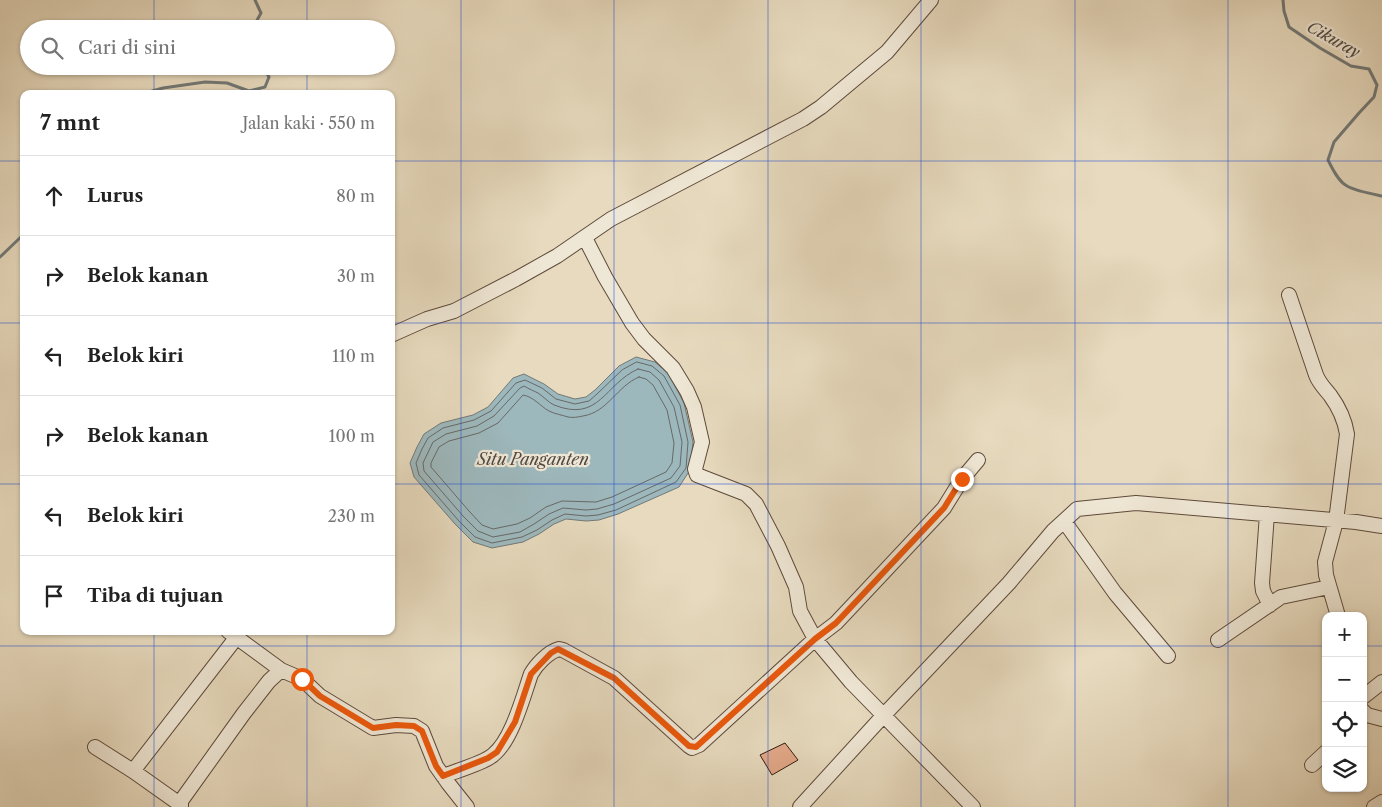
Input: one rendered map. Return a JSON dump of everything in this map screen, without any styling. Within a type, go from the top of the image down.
[{"type":"street","points":[[395,334],[427,319],[454,311],[540,266],[611,219],[813,113],[887,52],[931,0]]},
{"type":"street","points":[[585,238],[632,323],[644,339],[673,368],[687,390],[694,407],[702,442],[696,474],[746,494],[756,504],[778,546],[796,587],[800,611],[815,639],[851,682],[973,807]]},
{"type":"street","points":[[1289,295],[1316,375],[1320,384],[1334,402],[1346,428],[1347,439],[1336,520],[1325,562],[1326,588],[1336,612]]},
{"type":"street","points":[[443,776],[488,758],[497,752],[515,722],[531,674],[558,649],[614,678],[692,748],[699,745],[815,639],[836,623],[944,508],[962,479],[978,460]]},
{"type":"street","points":[[800,807],[1009,583],[1052,532],[1074,510],[1136,503],[1336,520],[1382,526]]},
{"type":"street","points":[[1267,514],[1262,583],[1263,591],[1270,605]]},
{"type":"street","points":[[1064,521],[1115,593],[1168,656]]},
{"type":"street","points":[[1218,640],[1285,596],[1326,588]]},
{"type":"street","points":[[133,771],[232,635],[280,670],[302,679],[320,696],[373,728],[396,725],[414,726],[422,731],[436,766],[467,807]]},
{"type":"street","points":[[181,806],[181,801],[244,713],[280,670]]},
{"type":"street","points":[[1367,694],[1382,682]]},
{"type":"street","points":[[1367,715],[1382,719]]},
{"type":"street","points":[[95,747],[133,771],[181,806]]},
{"type":"street","points":[[1312,765],[1322,756]]},
{"type":"street","points":[[1374,807],[1382,802]]},
{"type":"water","name":"Situ Panganten","points":[[636,357],[655,362],[668,373],[684,403],[693,442],[690,470],[679,487],[618,514],[599,520],[566,519],[523,542],[492,548],[473,542],[414,477],[410,463],[424,434],[441,423],[473,415],[488,407],[513,378],[524,374],[544,384],[558,394],[575,399],[586,397],[619,366]]},
{"type":"building","points":[[785,743],[798,760],[772,775],[760,755]]},
{"type":"waterway","name":"Cikuray","points":[[255,0],[261,13],[257,20]]},
{"type":"waterway","name":"Cikuray","points":[[1283,0],[1289,27],[1351,66],[1369,69],[1377,85],[1374,97],[1334,142],[1328,160],[1338,178],[1344,184],[1359,191],[1382,196]]},
{"type":"waterway","name":"Cikuray","points":[[253,90],[265,87],[269,77],[268,75]]},
{"type":"waterway","name":"Cikuray","points":[[156,90],[205,82],[227,83],[246,90]]},
{"type":"waterway","name":"Cikuray","points":[[0,257],[20,238]]},
{"type":"route","points":[[302,679],[320,696],[333,702],[361,722],[373,728],[396,725],[414,726],[422,731],[436,766],[443,776],[493,756],[497,752],[515,722],[531,674],[551,653],[558,649],[614,678],[689,746],[692,748],[696,747],[815,639],[836,623],[944,508],[962,479]]}]
